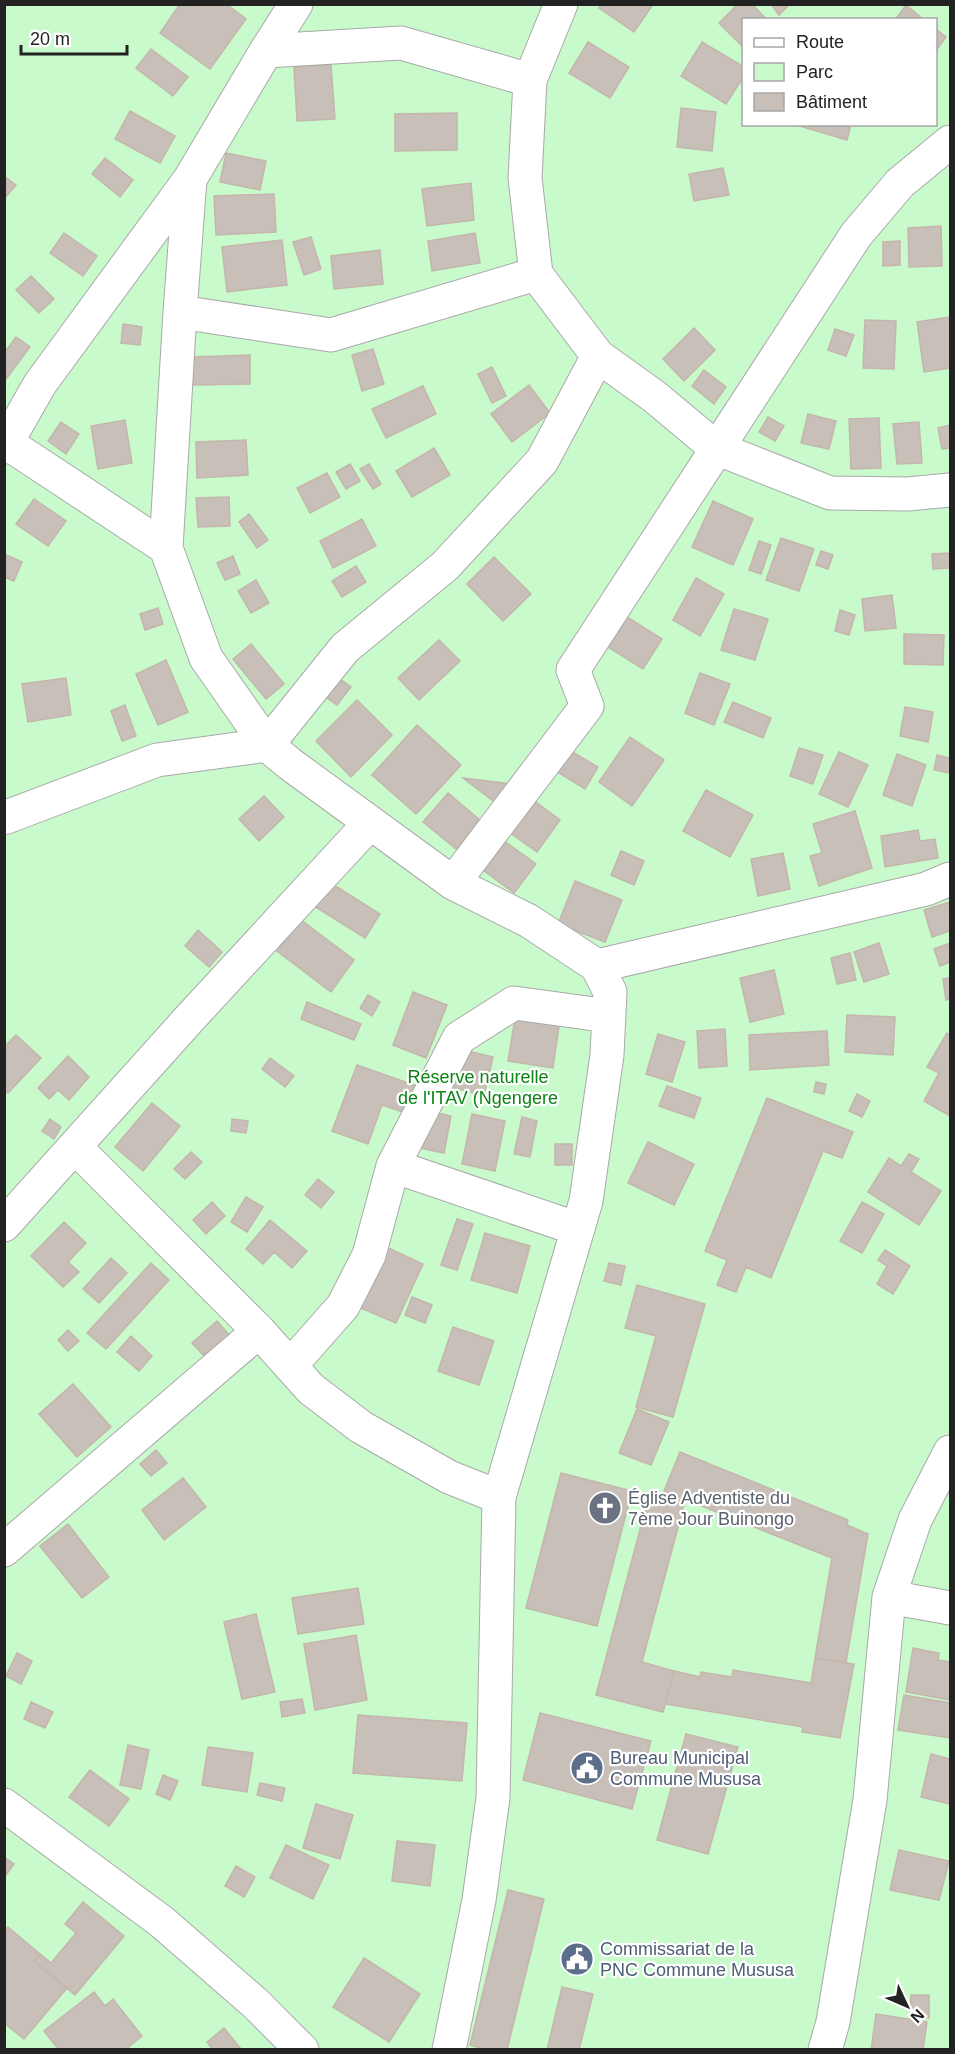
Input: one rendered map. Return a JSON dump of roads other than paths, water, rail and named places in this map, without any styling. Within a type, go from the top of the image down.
[{"type":"street","points":[[561,4],[530,80],[525,178],[536,274],[598,356],[655,397],[716,448],[830,493],[908,494],[951,490]]},
{"type":"street","points":[[166,548],[5,444],[40,384],[190,179],[266,51],[288,8]]},
{"type":"street","points":[[266,51],[401,43],[530,80]]},
{"type":"street","points":[[453,883],[587,706],[573,670],[856,235],[900,183],[951,142]]},
{"type":"street","points":[[190,179],[166,548],[206,658],[267,745],[453,883],[529,921],[597,966],[610,992],[607,1055],[586,1201],[499,1497],[492,1798],[479,1900],[449,2049]]},
{"type":"street","points":[[180,312],[331,335],[536,274]]},
{"type":"street","points":[[4,818],[157,760],[267,745],[345,648],[445,566],[542,461],[598,356]]},
{"type":"street","points":[[4,1225],[189,1018],[370,823]]},
{"type":"street","points":[[597,966],[927,889],[951,879]]},
{"type":"street","points":[[290,1366],[343,1306],[369,1255],[393,1166],[459,1038],[514,1003],[609,1016]]},
{"type":"street","points":[[75,1147],[259,1331],[311,1389],[361,1427],[448,1477],[499,1497]]},
{"type":"street","points":[[393,1166],[578,1229]]},
{"type":"street","points":[[4,1550],[259,1331]]},
{"type":"street","points":[[825,2049],[833,2022],[870,1800],[889,1598],[915,1520],[951,1452]]},
{"type":"street","points":[[889,1598],[951,1608]]},
{"type":"street","points":[[4,1805],[162,1922],[255,2002],[302,2049]]},
{"type":"place","name":"Église Adventiste du 7ème Jour Buinongo","points":[[605,1508]]},
{"type":"place","name":"Bureau Municipal Commune Mususa","points":[[587,1768]]},
{"type":"place","name":"Commissariat de la PNC Commune Mususa","points":[[577,1959]]},
{"type":"park label","name":"Réserve naturelle de l'ITAV (Ngengere","points":[[478,1087]]}]
